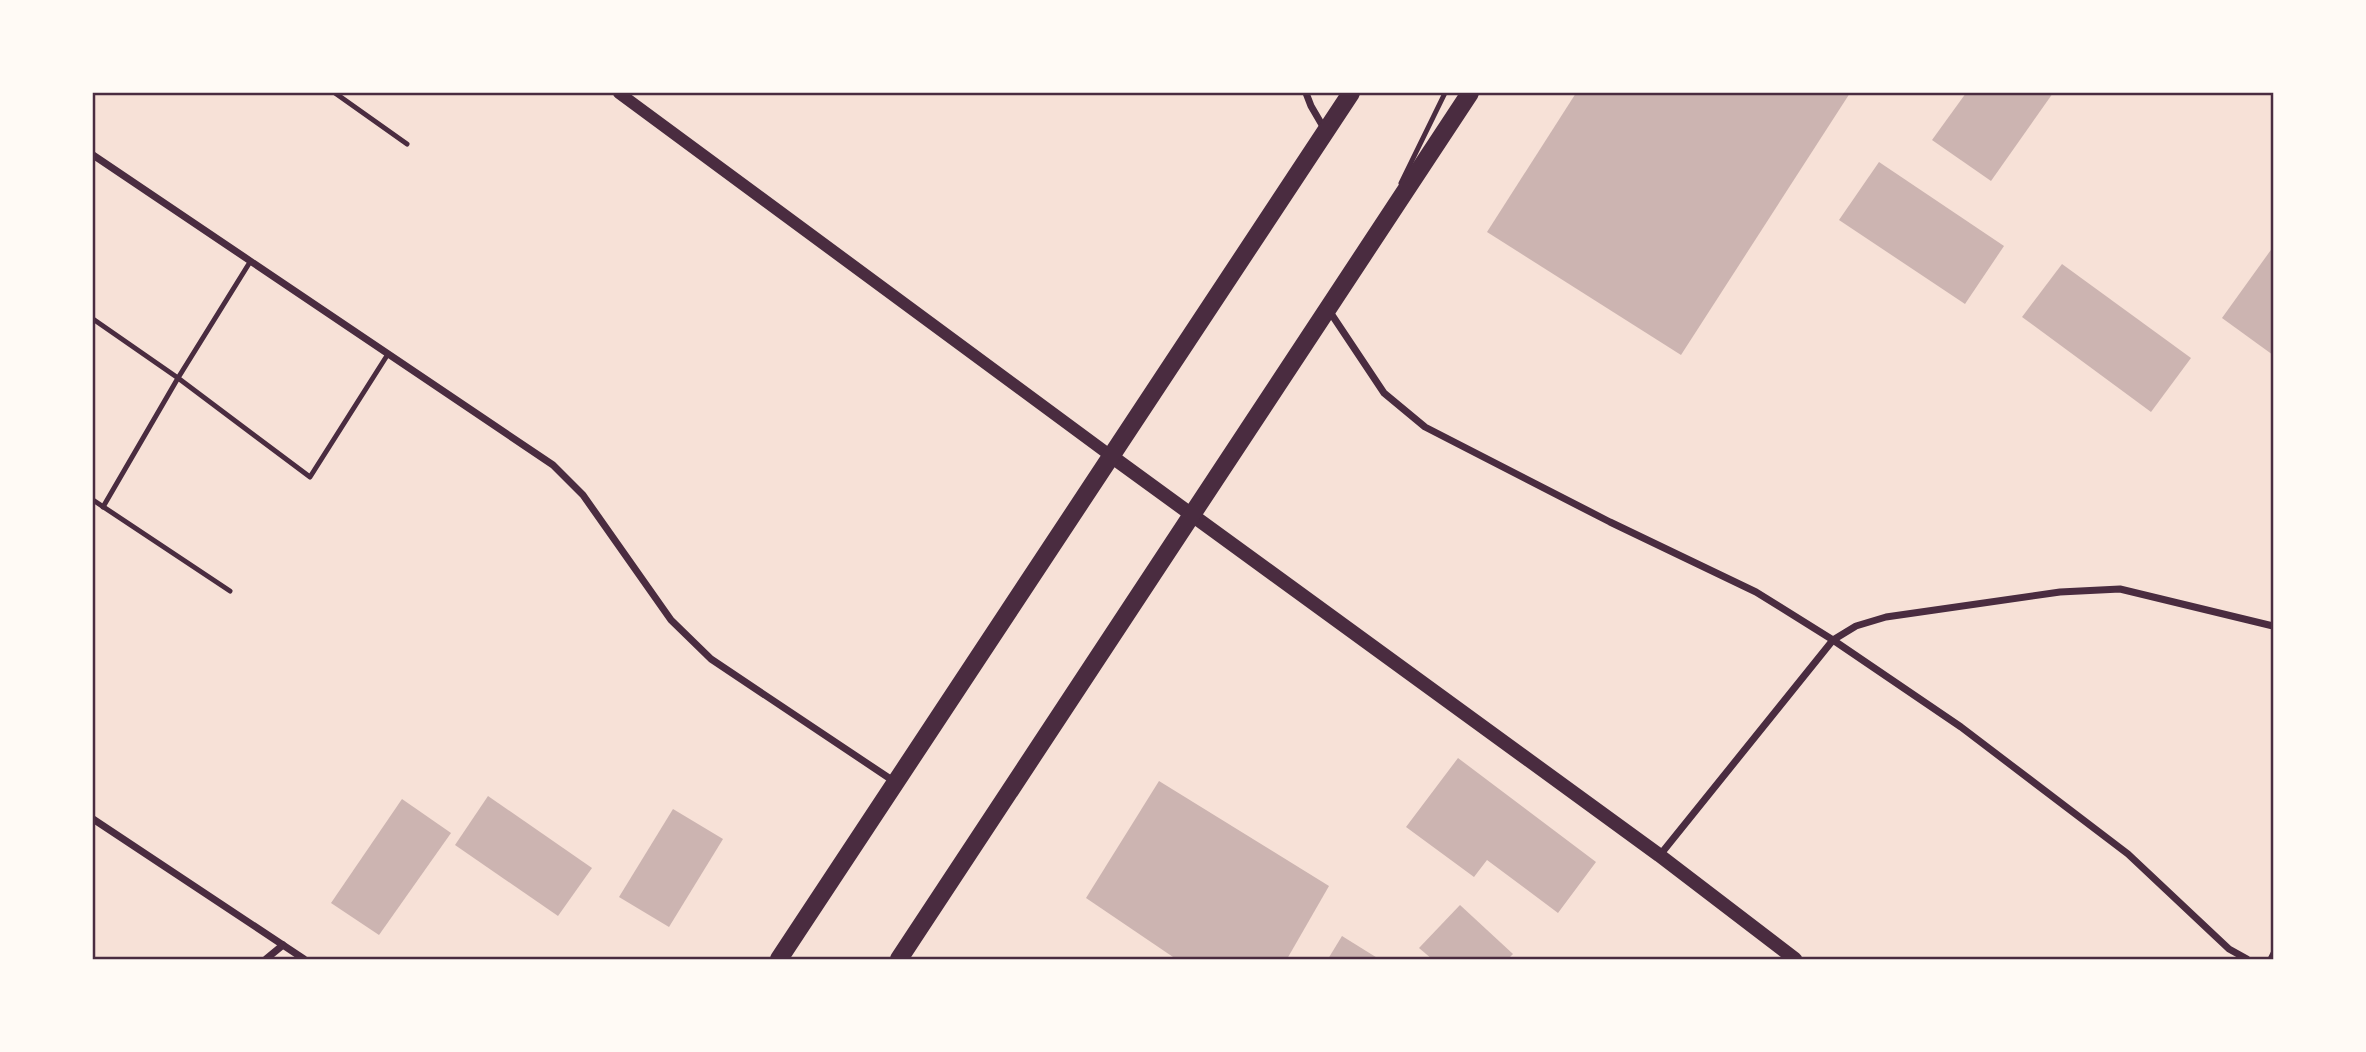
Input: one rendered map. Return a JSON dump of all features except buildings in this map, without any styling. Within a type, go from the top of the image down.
[{"type":"main road","points":[[779,959],[1350,93]]},
{"type":"main road","points":[[899,959],[1469,93]]},
{"type":"main road","points":[[1111,456],[1659,855],[1795,959]]},
{"type":"street","points":[[619,93],[1111,456]]},
{"type":"street","points":[[1306,93],[1326,130]]},
{"type":"street","points":[[93,155],[553,465],[583,495],[671,620],[711,659],[895,782]]},
{"type":"street","points":[[1328,309],[1384,393],[1425,427],[1756,592],[1833,640],[1961,727],[2128,854],[2229,949],[2247,959]]},
{"type":"street","points":[[1659,855],[1833,640],[1856,626],[1886,617],[2060,592],[2120,589],[2273,626]]},
{"type":"street","points":[[93,819],[304,959]]},
{"type":"street","points":[[266,959],[283,945]]},
{"type":"lane","points":[[335,93],[407,144]]},
{"type":"lane","points":[[1375,236],[1445,93]]},
{"type":"lane","points":[[103,507],[250,262]]},
{"type":"lane","points":[[93,319],[178,378],[310,477],[388,354]]},
{"type":"lane","points":[[93,500],[230,591]]},
{"type":"lane","points":[[789,959],[805,920]]},
{"type":"lane","points":[[2270,959],[2273,953]]}]
